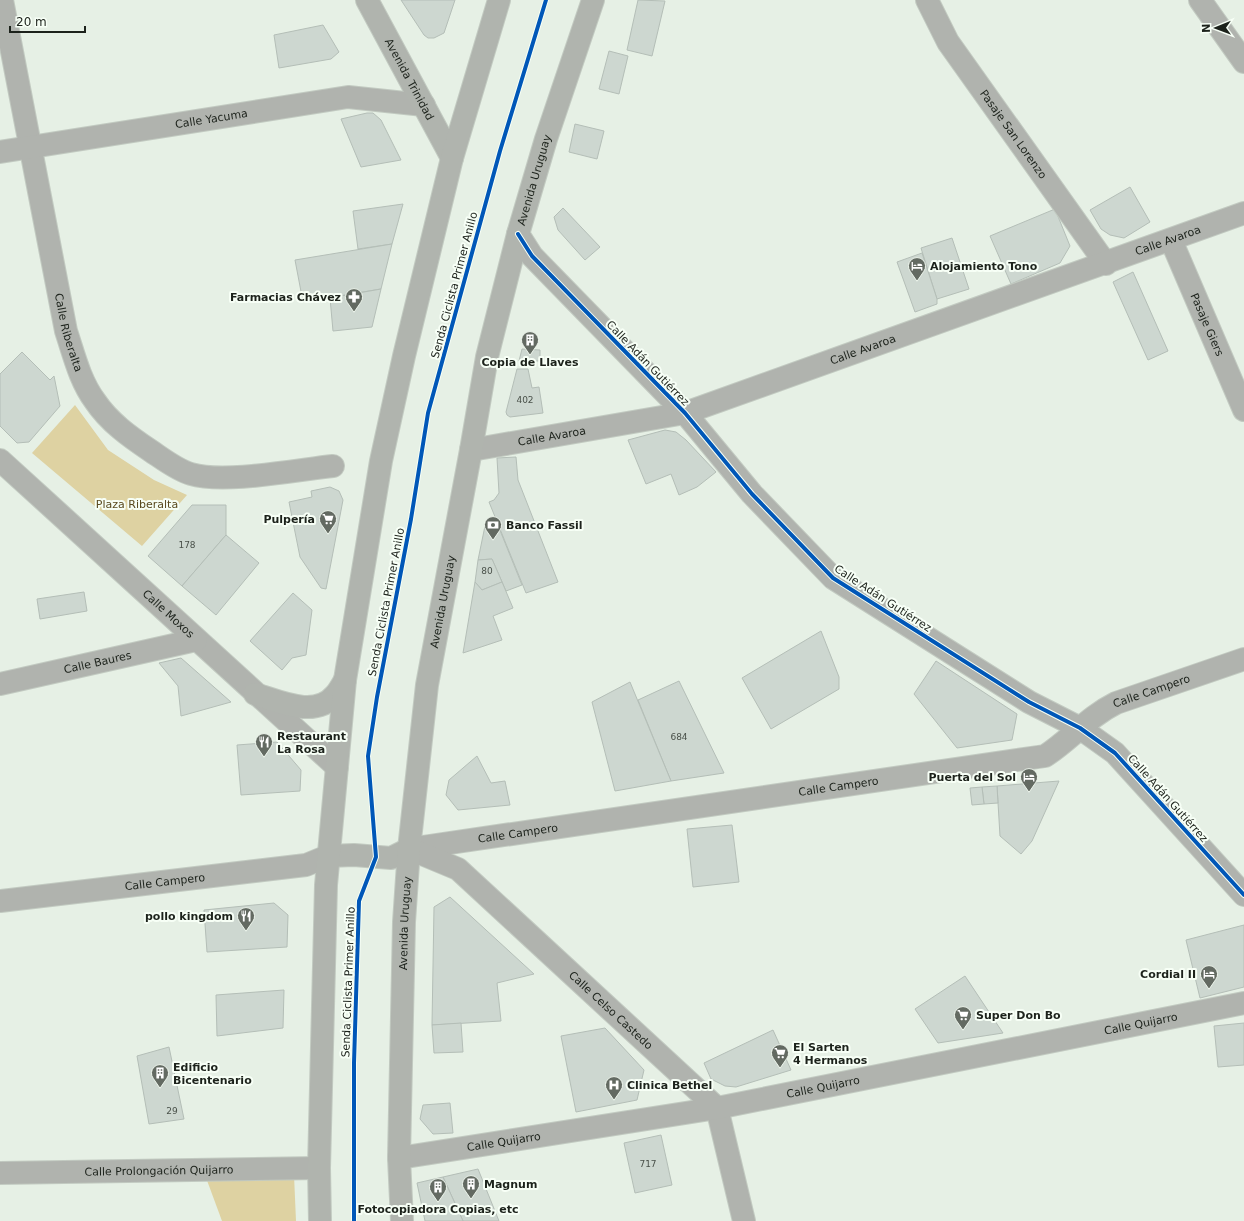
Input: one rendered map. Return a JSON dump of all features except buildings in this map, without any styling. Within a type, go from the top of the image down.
[{"type":"main road","name":"Avenida Trinidad","points":[[367,0],[452,158]]},
{"type":"main road","points":[[320,1221],[319,1168],[324,933],[328,856],[345,680],[381,461],[404,356],[452,158],[499,0]]},
{"type":"main road","name":"Avenida Uruguay","points":[[402,1221],[399,1158],[404,922],[409,849],[427,685],[471,450],[486,357],[518,234],[546,139],[593,0]]},
{"type":"main road","points":[[255,694],[293,704],[314,707],[334,696],[345,680]]},
{"type":"main road","points":[[328,856],[354,855],[391,858],[409,849]]},
{"type":"street","name":"Calle Riberalta","points":[[2,0],[66,331],[80,372],[94,401],[114,423],[131,438],[164,460],[191,474],[221,477],[333,466]]},
{"type":"street","name":"Pasaje San Lorenzo","points":[[927,0],[948,42],[1106,264]]},
{"type":"street","points":[[1200,0],[1244,62]]},
{"type":"street","name":"Calle Yacuma","points":[[0,152],[348,97],[424,105]]},
{"type":"street","name":"Calle Avaroa","points":[[471,450],[685,413],[1106,264],[1244,213]]},
{"type":"street","name":"Calle Adán Gutiérrez","points":[[518,234],[532,256],[685,413],[752,494],[833,578],[1029,702],[1080,728],[1115,753],[1244,896]]},
{"type":"street","name":"Pasaje Giers","points":[[1170,240],[1244,410]]},
{"type":"street","name":"Calle Moxos","points":[[0,460],[255,694],[337,767]]},
{"type":"street","name":"Calle Baures","points":[[0,684],[196,640]]},
{"type":"street","name":"Calle Campero","points":[[409,849],[1045,756],[1061,745],[1098,713],[1116,703],[1244,659]]},
{"type":"street","name":"Calle Celso Castedo","points":[[409,849],[458,869],[717,1108]]},
{"type":"street","name":"Calle Campero","points":[[0,901],[306,865],[328,856]]},
{"type":"street","name":"Calle Quijarro","points":[[399,1158],[717,1108],[1244,1003]]},
{"type":"street","points":[[717,1108],[744,1221]]},
{"type":"street","name":"Calle Prolongación Quijarro","points":[[0,1173],[319,1168]]},
{"type":"green space","name":"Plaza Riberalta","points":[[75,405],[108,450],[154,480],[187,495],[142,546],[32,453]]},
{"type":"green space","points":[[205,1175],[294,1175],[296,1221],[222,1221]]},
{"type":"cycle path","name":"Senda Ciclista Primer Anillo","points":[[354,1221],[354,1063],[359,901],[376,857],[368,756],[377,697],[411,519],[428,413],[500,151],[546,0]]},
{"type":"cycle path","points":[[518,234],[532,256],[685,413],[752,494],[833,578],[1029,702],[1080,728],[1115,753],[1244,895]]},
{"type":"place","name":"Alojamiento Tono","points":[[917,281]]},
{"type":"place","name":"Farmacias Chávez","points":[[354,312]]},
{"type":"place","name":"Copia de Llaves","points":[[530,355]]},
{"type":"place","name":"Pulpería","points":[[328,534]]},
{"type":"place","name":"Banco Fassil","points":[[493,540]]},
{"type":"place","name":"Restaurant La Rosa","points":[[264,757]]},
{"type":"place","name":"Puerta del Sol","points":[[1029,792]]},
{"type":"place","name":"pollo kingdom","points":[[246,931]]},
{"type":"place","name":"Cordial II","points":[[1209,989]]},
{"type":"place","name":"Super Don Bo","points":[[963,1030]]},
{"type":"place","name":"El Sarten 4 Hermanos","points":[[780,1068]]},
{"type":"place","name":"Edificio Bicentenario","points":[[160,1088]]},
{"type":"place","name":"Clinica Bethel","points":[[614,1100]]},
{"type":"place","name":"Magnum","points":[[471,1199]]},
{"type":"place","name":"Fotocopiadora Copias, etc","points":[[438,1202]]}]
